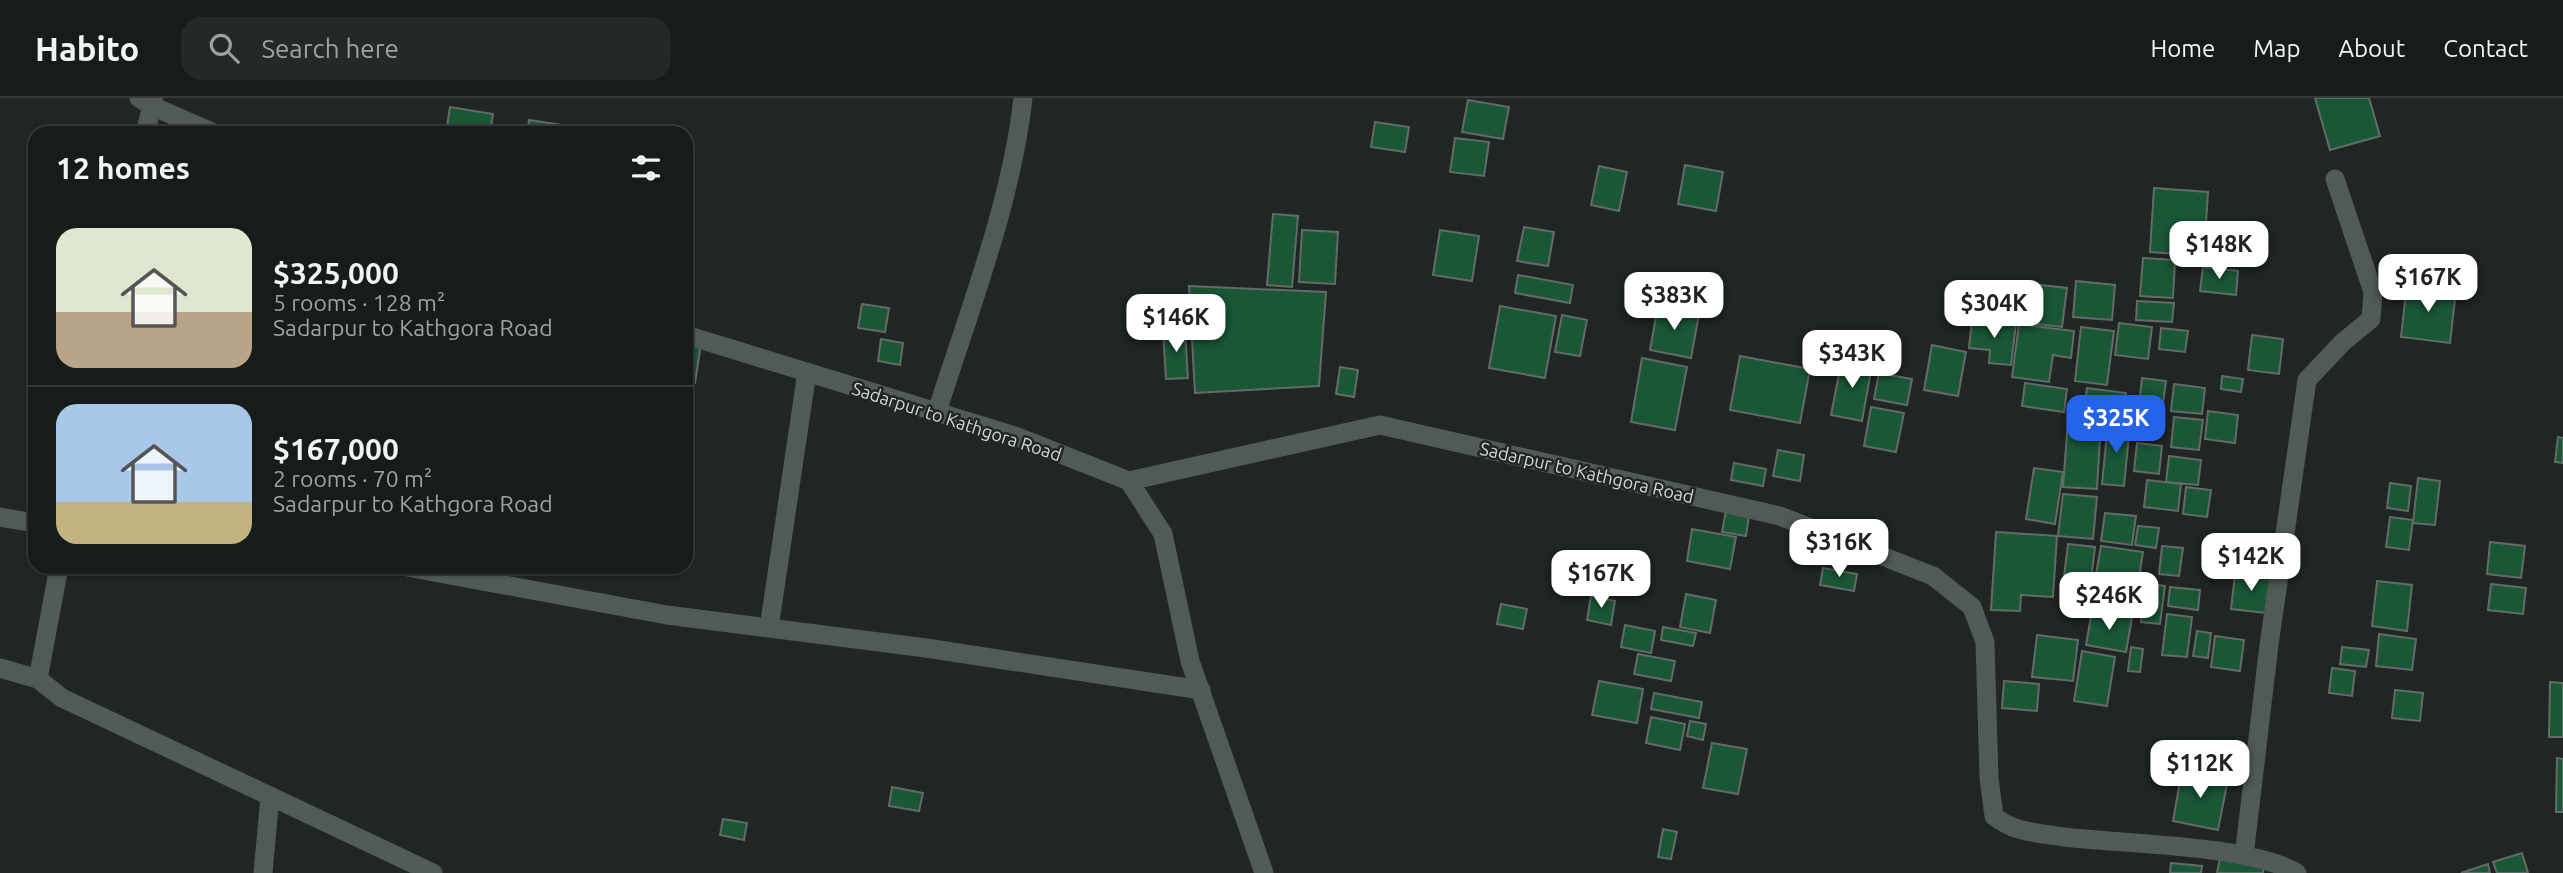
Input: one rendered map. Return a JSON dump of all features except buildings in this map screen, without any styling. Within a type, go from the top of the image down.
[{"type":"street","points":[[937,412],[992,238],[1020,128],[1023,98]]},
{"type":"street","points":[[146,126],[148,101],[200,126]]},
{"type":"street","points":[[2245,856],[2274,606],[2307,380],[2343,342],[2371,319],[2374,292],[2335,179]]},
{"type":"street","name":"Sadarpur to Kathgora Road","points":[[693,337],[1018,437],[1129,481],[1381,425],[1780,516],[1933,576],[1972,607],[1985,642],[1989,778],[1994,816],[2007,827],[2091,840],[2245,856],[2297,873]]},
{"type":"street","points":[[769,628],[807,372]]},
{"type":"street","points":[[1129,481],[1163,534],[1190,661],[1264,873]]},
{"type":"street","points":[[0,517],[28,522]]},
{"type":"street","points":[[38,679],[58,574]]},
{"type":"street","points":[[445,574],[667,615],[926,648],[1201,690]]},
{"type":"street","points":[[0,668],[38,679],[62,698],[433,873]]},
{"type":"street","points":[[263,873],[270,796]]}]
